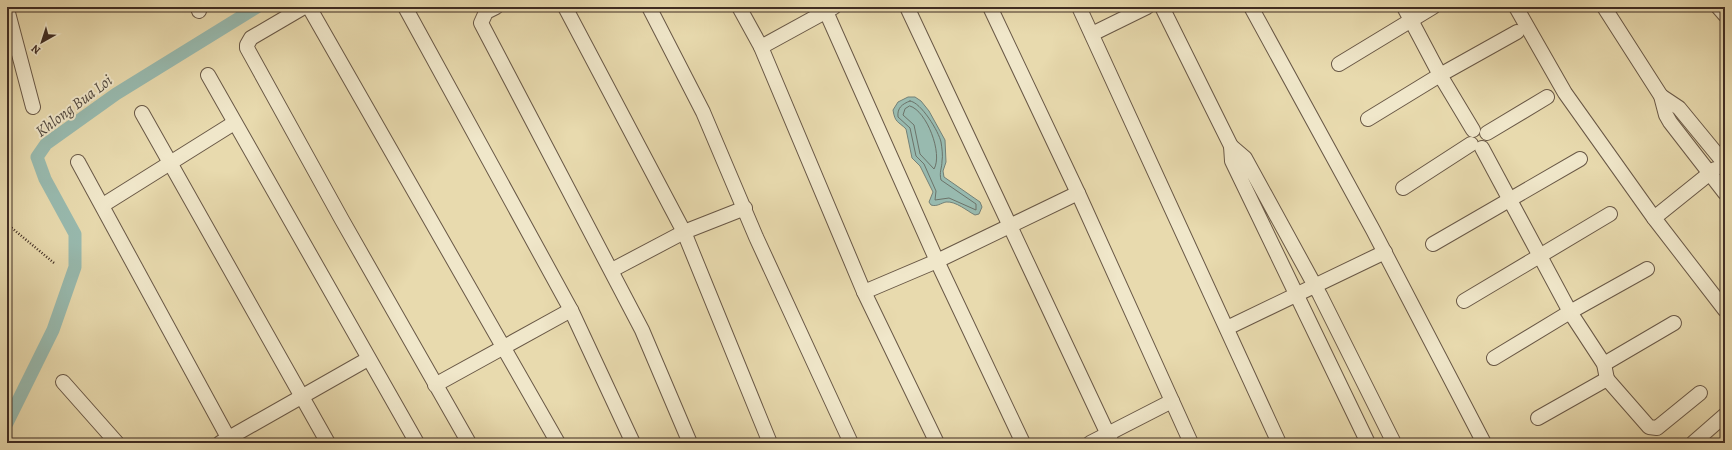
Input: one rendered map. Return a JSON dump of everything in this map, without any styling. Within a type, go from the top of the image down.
[{"type":"street","points":[[304,7],[251,38],[247,48],[342,220],[469,443]]},
{"type":"street","points":[[309,7],[558,443]]},
{"type":"street","points":[[405,7],[572,310],[633,443]]},
{"type":"street","points":[[496,7],[486,12],[482,17],[481,23],[612,270],[642,330],[690,443]]},
{"type":"street","points":[[565,7],[684,232],[770,443]]},
{"type":"street","points":[[649,7],[703,112],[756,237],[851,443]]},
{"type":"street","points":[[739,7],[761,47],[864,292],[937,443]]},
{"type":"street","points":[[907,7],[1012,226],[1110,438]]},
{"type":"street","points":[[990,7],[1078,193],[1191,443]]},
{"type":"street","points":[[1079,7],[1280,443]]},
{"type":"street","points":[[1092,34],[1147,7]]},
{"type":"street","points":[[1162,7],[1231,146],[1232,161],[1368,443]]},
{"type":"street","points":[[1251,7],[1384,252],[1484,443]]},
{"type":"street","points":[[1403,188],[1476,146],[1488,141],[1440,75],[1404,7]]},
{"type":"street","points":[[1339,64],[1433,7]]},
{"type":"street","points":[[1516,7],[1565,93],[1654,218],[1725,310]]},
{"type":"street","points":[[1604,7],[1661,96],[1666,115],[1670,122],[1725,193]]},
{"type":"street","points":[[1718,7],[1725,15]]},
{"type":"street","points":[[761,47],[828,8],[937,261],[1022,443]]},
{"type":"street","points":[[7,10],[33,107]]},
{"type":"street","points":[[1368,119],[1440,75],[1517,32]]},
{"type":"street","points":[[208,75],[416,443]]},
{"type":"street","points":[[1654,218],[1724,163],[1679,108],[1670,100],[1661,96]]},
{"type":"street","points":[[1480,131],[1547,97]]},
{"type":"street","points":[[142,113],[328,443]]},
{"type":"street","points":[[102,205],[234,123]]},
{"type":"street","points":[[1231,146],[1245,158],[1314,285],[1394,443]]},
{"type":"street","points":[[1476,146],[1510,199],[1570,312],[1604,364],[1607,380],[1653,428],[1657,428],[1700,393]]},
{"type":"street","points":[[1433,244],[1580,159]]},
{"type":"street","points":[[78,162],[227,441],[368,359]]},
{"type":"street","points":[[864,292],[937,261],[1078,193]]},
{"type":"street","points":[[612,270],[684,232],[745,208]]},
{"type":"street","points":[[1464,301],[1610,214]]},
{"type":"street","points":[[1226,328],[1384,252]]},
{"type":"street","points":[[1494,358],[1570,312],[1647,269]]},
{"type":"street","points":[[435,385],[572,310]]},
{"type":"street","points":[[1604,364],[1674,323]]},
{"type":"street","points":[[1538,418],[1607,380]]},
{"type":"street","points":[[63,382],[117,443]]},
{"type":"street","points":[[1090,443],[1110,438],[1172,402]]},
{"type":"street","points":[[1694,443],[1725,415]]},
{"type":"path","points":[[7,224],[54,263]]},
{"type":"water","points":[[908,97],[915,97],[921,101],[929,111],[945,140],[946,162],[943,171],[944,177],[980,202],[982,207],[979,214],[975,215],[950,202],[935,206],[931,205],[929,202],[933,192],[920,166],[912,158],[906,129],[897,121],[893,110],[898,102]]},
{"type":"waterway","name":"Khlong Bua Loi","points":[[7,423],[53,330],[75,267],[75,234],[45,179],[37,157],[46,144],[116,94],[257,7]]}]
